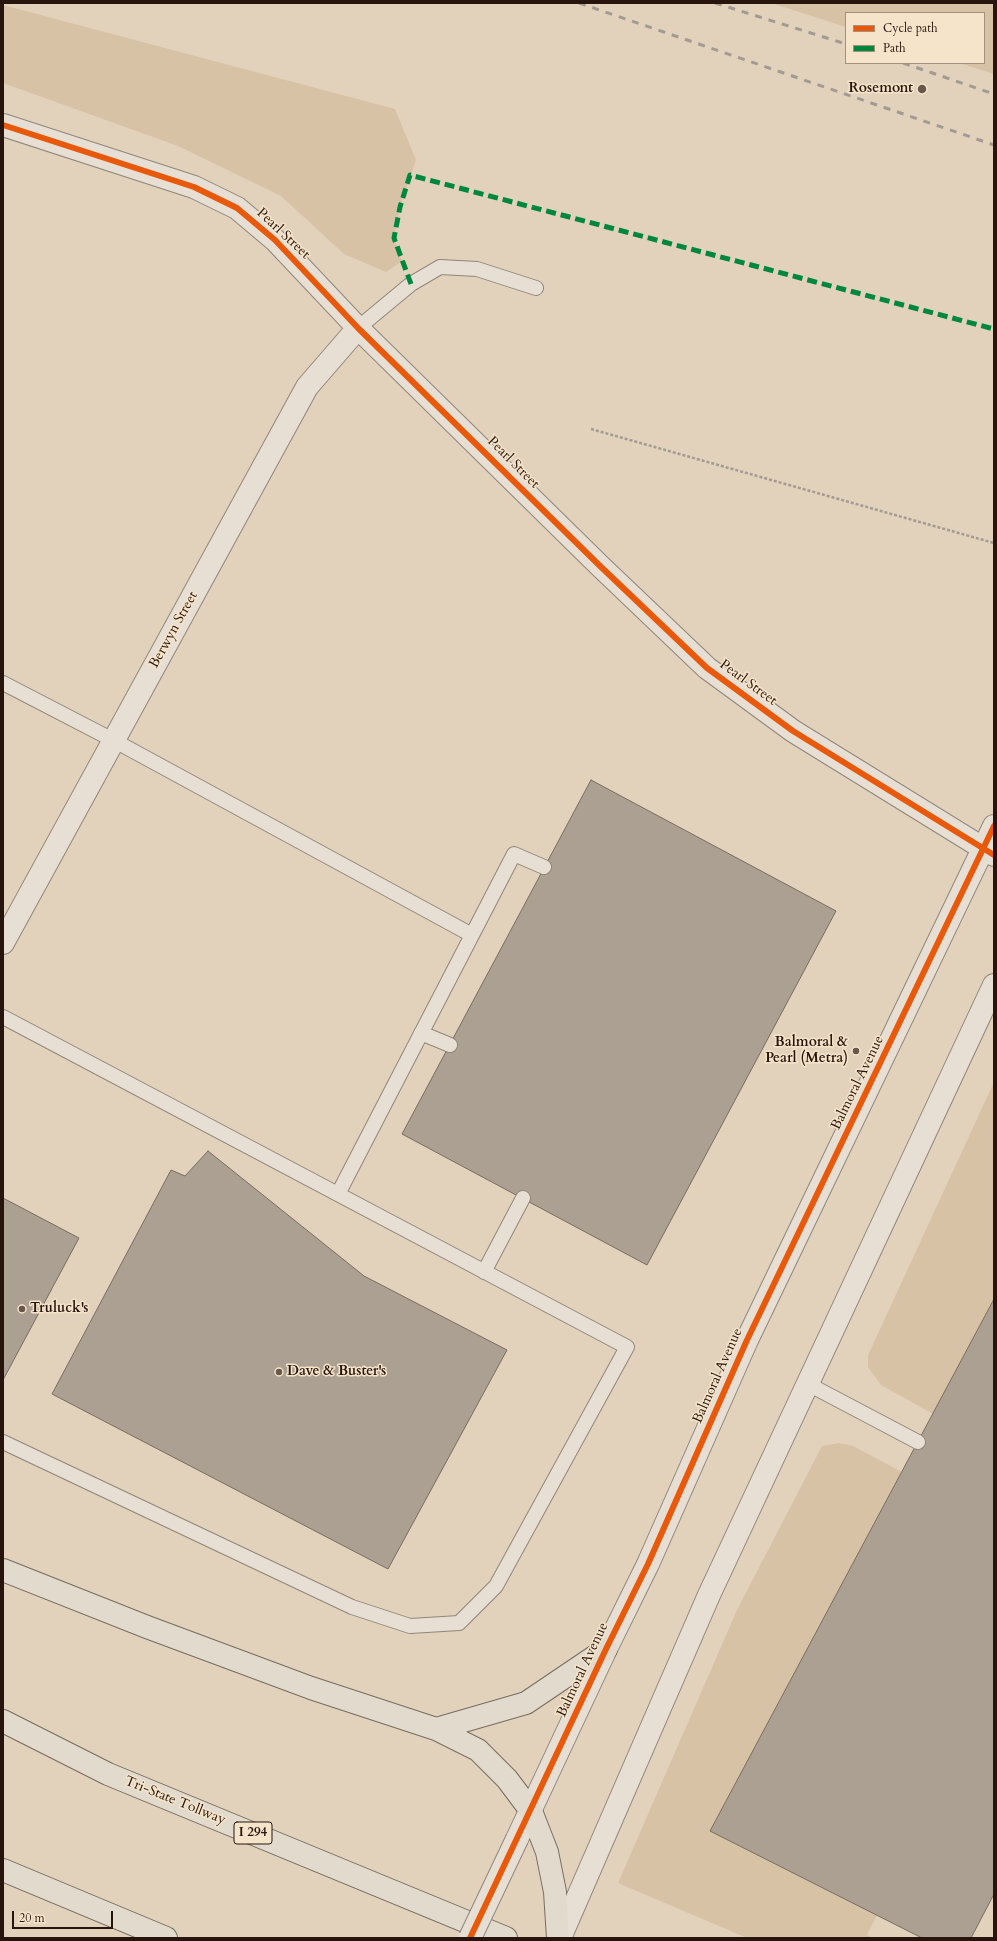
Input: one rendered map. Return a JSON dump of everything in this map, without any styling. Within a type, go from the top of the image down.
[{"type":"highway","points":[[3,1570],[147,1627],[311,1688],[436,1729],[478,1750],[507,1779],[531,1811],[546,1852],[555,1892],[559,1938]]},
{"type":"highway","points":[[436,1729],[526,1703],[606,1649]]},
{"type":"highway","name":"Tri-State Tollway","points":[[3,1721],[108,1774],[506,1938]]},
{"type":"highway","points":[[3,1870],[166,1938]]},
{"type":"street","name":"Pearl Street","points":[[3,125],[194,187],[236,208],[276,240],[358,328],[599,565],[707,668],[793,731],[989,852]]},
{"type":"street","name":"Berwyn Street","points":[[3,943],[307,387],[358,328]]},
{"type":"street","name":"Balmoral Avenue","points":[[470,1938],[606,1649],[648,1564],[747,1340],[989,852],[994,826]]},
{"type":"street","points":[[559,1938],[590,1871],[709,1595],[994,985]]},
{"type":"lane","points":[[358,328],[411,284],[440,267],[477,269],[536,288]]},
{"type":"lane","points":[[3,683],[113,740],[472,935]]},
{"type":"lane","points":[[338,1194],[514,854],[544,867]]},
{"type":"lane","points":[[3,1017],[627,1347],[496,1586],[459,1623],[410,1626],[352,1608],[3,1442]]},
{"type":"lane","points":[[421,1033],[450,1045]]},
{"type":"lane","points":[[484,1272],[523,1198]]},
{"type":"lane","points":[[808,1384],[918,1442]]},
{"type":"path","points":[[591,429],[994,543]]},
{"type":"shaded area","points":[[771,3],[994,3],[994,74],[962,64],[985,64],[985,12],[845,12],[845,27]]},
{"type":"shaded area","points":[[3,5],[395,109],[416,160],[400,207],[394,238],[402,261],[386,272],[344,254],[281,196],[178,146],[3,83]]},
{"type":"shaded area","points":[[994,1082],[994,1299],[933,1414],[881,1385],[868,1367],[868,1355]]},
{"type":"shaded area","points":[[839,1443],[853,1446],[902,1472],[710,1831],[877,1915],[867,1935],[873,1938],[747,1938],[618,1883],[737,1610],[822,1446]]},
{"type":"building","points":[[591,780],[836,911],[647,1265],[402,1134]]},
{"type":"building","name":"Dave & Buster's","points":[[208,1151],[364,1276],[507,1350],[388,1569],[52,1394],[171,1170],[185,1176]]},
{"type":"building","name":"Truluck's","points":[[3,1198],[79,1238],[3,1380]]},
{"type":"building","points":[[994,1299],[994,1894],[971,1938],[922,1938],[710,1831]]},
{"type":"railway","points":[[579,3],[994,145]]},
{"type":"railway","points":[[715,3],[845,44]]},
{"type":"railway","points":[[906,64],[994,94]]},
{"type":"marked path","points":[[411,284],[394,238],[400,207],[410,175],[994,329]]},
{"type":"cycle path","points":[[3,125],[194,187],[237,208],[275,240],[358,328],[599,565],[707,668],[793,731],[994,855]]},
{"type":"cycle path","points":[[470,1938],[606,1649],[648,1564],[747,1340],[994,826]]},
{"type":"place","name":"Rosemont","points":[[922,89]]},
{"type":"place","name":"Balmoral & Pearl (Metra)","points":[[856,1051]]},
{"type":"place","name":"Truluck's","points":[[22,1309]]},
{"type":"place","name":"Dave & Buster's","points":[[279,1372]]}]
